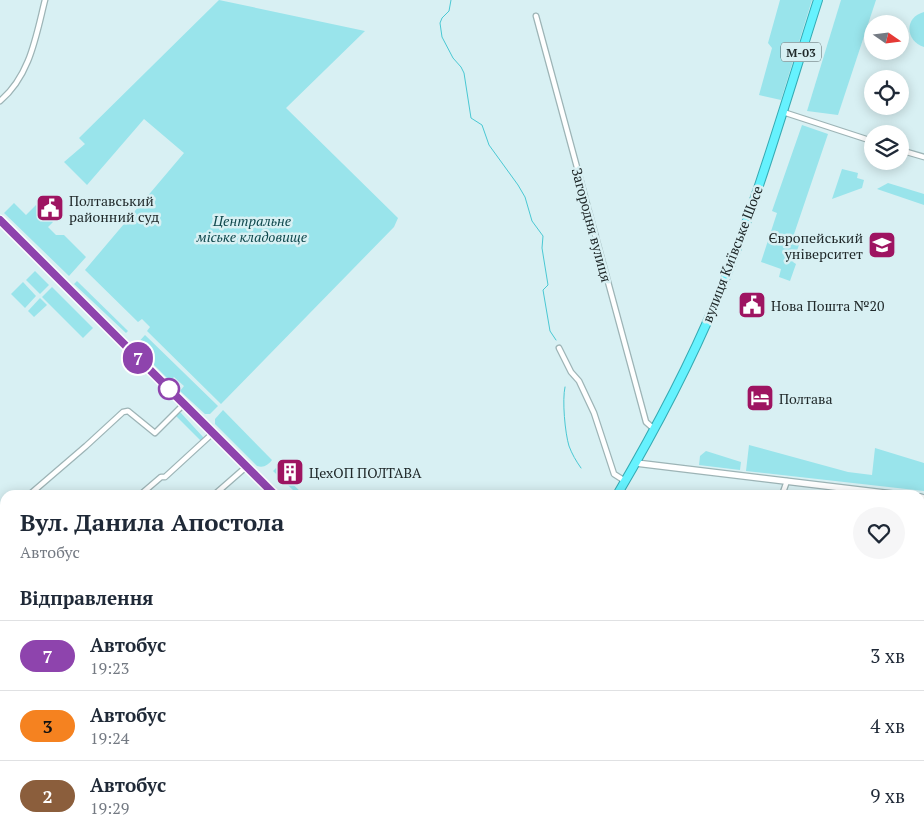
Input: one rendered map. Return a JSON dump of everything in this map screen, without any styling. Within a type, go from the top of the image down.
[{"type":"highway","name":"вулиця Київське Шосе","points":[[620,490],[636,463],[696,347],[717,298],[751,209],[818,0]]},
{"type":"highway","points":[[0,220],[270,490]]},
{"type":"street","points":[[0,101],[10,92],[22,76],[29,62],[46,0]]},
{"type":"street","name":"Загородня вулиця","points":[[536,16],[646,422],[654,429]]},
{"type":"street","points":[[783,112],[864,138]]},
{"type":"street","points":[[909,153],[924,157]]},
{"type":"street","points":[[558,348],[578,381],[594,413],[614,474],[625,481]]},
{"type":"street","points":[[35,490],[80,452],[122,412],[128,411],[154,434],[184,404]]},
{"type":"street","points":[[146,490],[161,477],[165,477],[213,433]]},
{"type":"street","points":[[636,463],[860,490]]},
{"type":"street","points":[[220,490],[246,467]]},
{"type":"street","points":[[784,490],[787,481]]},
{"type":"green space","name":"Центральне міське кладовище","points":[[219,0],[365,31],[286,108],[398,218],[394,227],[221,404],[147,331],[150,327],[142,319],[138,322],[85,270],[184,153],[144,119],[87,185],[64,162],[85,144],[79,138]]},
{"type":"green space","points":[[780,0],[812,0],[781,100],[759,95],[772,48],[768,43]]},
{"type":"green space","points":[[841,0],[876,0],[871,15],[864,15],[864,36],[838,115],[807,111]]},
{"type":"green space","points":[[924,12],[924,47],[913,40],[910,35],[910,24],[917,15]]},
{"type":"green space","points":[[802,125],[828,134],[791,243],[799,245],[793,262],[796,264],[790,281],[779,277],[781,269],[761,262],[777,213],[772,211]]},
{"type":"green space","points":[[842,169],[858,173],[857,178],[864,180],[862,188],[832,199]]},
{"type":"green space","points":[[888,183],[924,194],[924,205],[877,189]]},
{"type":"green space","points":[[14,203],[26,215],[36,205],[53,222],[48,227],[56,235],[64,235],[86,257],[69,276],[4,213]]},
{"type":"green space","points":[[35,271],[49,285],[40,294],[26,280]]},
{"type":"green space","points":[[77,281],[128,331],[126,333],[74,284]]},
{"type":"green space","points":[[23,282],[36,296],[25,308],[11,294]]},
{"type":"green space","points":[[52,287],[93,328],[83,338],[42,297]]},
{"type":"green space","points":[[40,298],[47,305],[34,317],[28,311]]},
{"type":"green space","points":[[145,335],[218,406],[210,414],[205,414],[180,391],[184,386],[174,377],[170,381],[135,346]]},
{"type":"green space","points":[[223,410],[272,460],[269,463],[264,466],[257,466],[215,424],[215,419]]},
{"type":"green space","points":[[178,412],[203,437],[203,440],[200,440],[175,415]]},
{"type":"green space","points":[[749,445],[848,472],[872,475],[875,448],[924,463],[924,490],[915,490],[746,471]]},
{"type":"green space","points":[[706,451],[741,462],[740,470],[699,465],[700,456]]},
{"type":"green space","points":[[276,468],[299,490],[293,490],[273,471]]},
{"type":"waterway","points":[[451,0],[449,11],[440,23],[442,37],[453,58],[464,73],[471,118],[482,125],[489,145],[518,185],[525,197],[532,221],[543,236],[542,248],[548,285],[543,290],[550,331],[556,340]]},
{"type":"waterway","points":[[565,387],[565,425],[569,446],[581,468]]},
{"type":"bus line","name":"7","points":[[0,220],[270,490]]},
{"type":"place","name":"Полтавський районний суд","points":[[50,208]]},
{"type":"place","name":"Європейський університет","points":[[882,245]]},
{"type":"place","name":"Нова Пошта №20","points":[[752,305]]},
{"type":"place","name":"Полтава","points":[[760,398]]},
{"type":"place","name":"ЦехОП ПОЛТАВА","points":[[290,472]]}]
